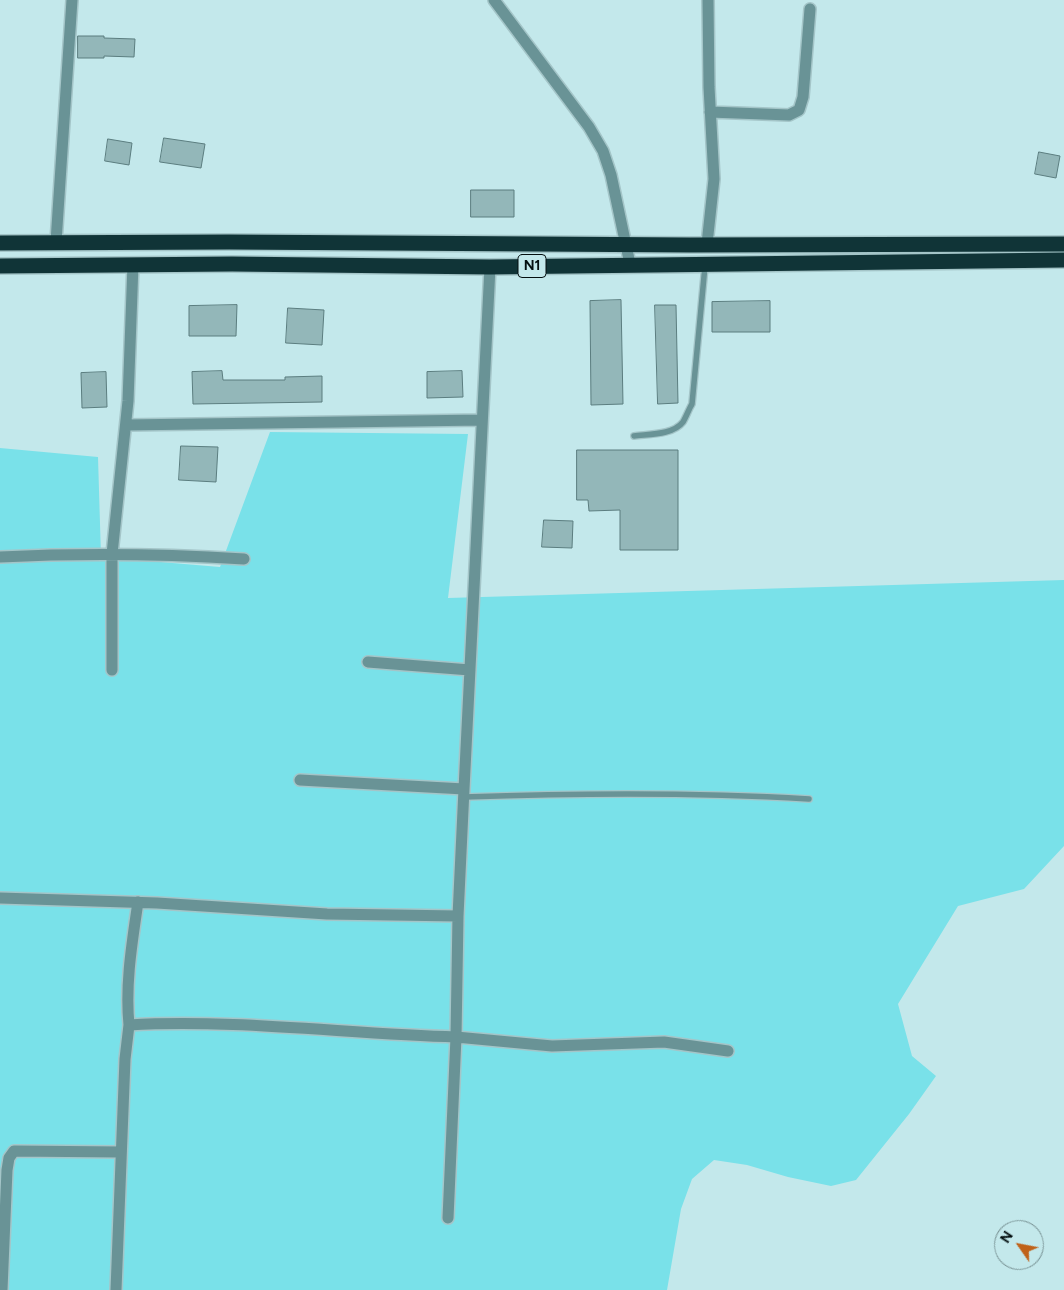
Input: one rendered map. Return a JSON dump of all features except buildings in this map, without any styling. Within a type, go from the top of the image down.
[{"type":"highway","name":"N1","points":[[0,243],[1064,244]]},
{"type":"highway","name":"N1","points":[[0,266],[232,264],[490,267],[1064,260]]},
{"type":"street","points":[[56,242],[72,0]]},
{"type":"street","points":[[494,0],[589,127],[603,151],[611,176],[630,264]]},
{"type":"street","points":[[707,244],[714,178],[710,112],[708,0]]},
{"type":"street","points":[[710,112],[789,115],[799,110],[802,97],[810,9]]},
{"type":"street","points":[[112,670],[112,554],[126,425],[133,264]]},
{"type":"street","points":[[448,1218],[456,1037],[458,916],[490,267]]},
{"type":"street","points":[[126,425],[482,420]]},
{"type":"street","points":[[0,557],[112,554],[181,555],[244,559]]},
{"type":"street","points":[[368,662],[470,670]]},
{"type":"street","points":[[300,780],[464,793]]},
{"type":"street","points":[[0,898],[138,902],[328,914],[458,916]]},
{"type":"street","points":[[116,1290],[125,1059],[129,1025],[127,1004],[129,964],[138,902]]},
{"type":"street","points":[[129,1025],[292,1027],[456,1037],[552,1046],[664,1042],[728,1051]]},
{"type":"street","points":[[2,1290],[6,1170],[9,1158],[14,1151],[121,1152]]},
{"type":"lane","points":[[634,436],[656,434],[676,428],[683,422],[692,404],[705,264]]},
{"type":"lane","points":[[464,793],[760,796],[809,799]]},
{"type":"shaded area","points":[[270,432],[468,434],[448,598],[1064,580],[1064,846],[1024,889],[958,906],[898,1004],[912,1056],[936,1076],[909,1114],[856,1180],[831,1186],[788,1177],[747,1165],[714,1160],[692,1179],[681,1209],[667,1290],[0,1290],[0,448],[98,457],[101,557],[220,567]]}]
